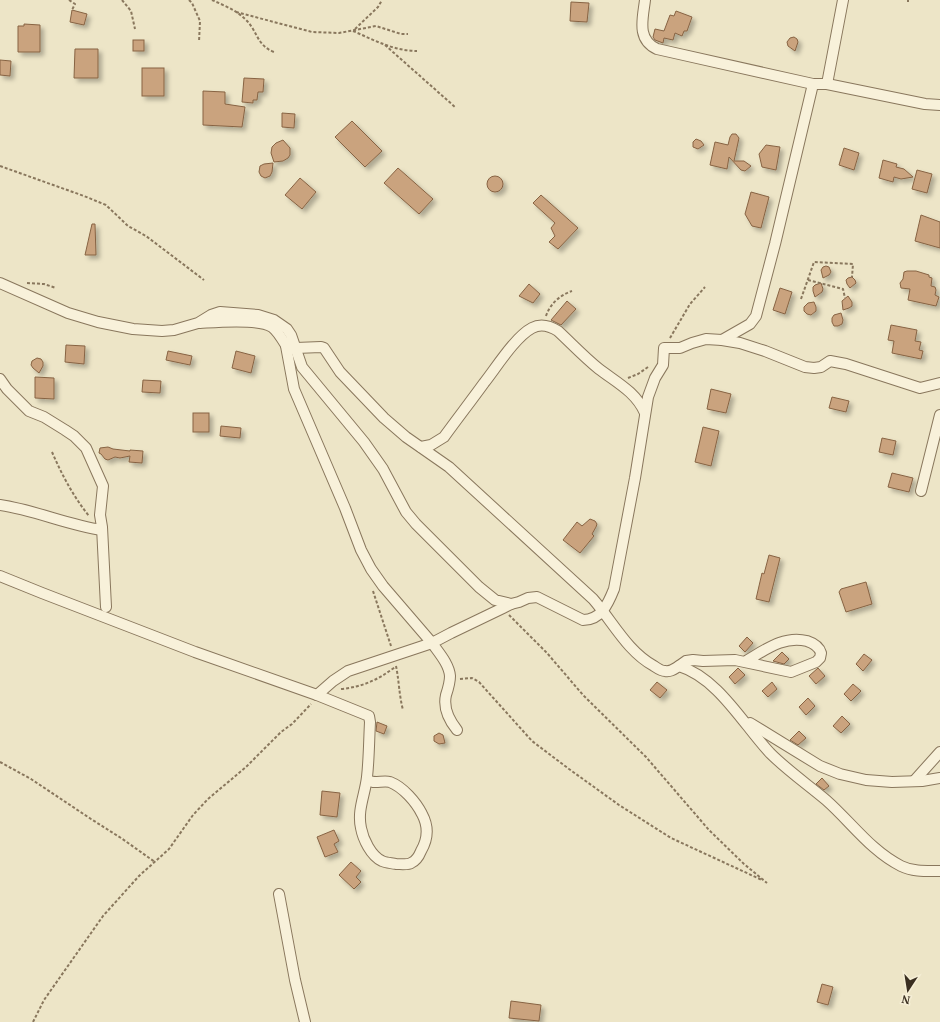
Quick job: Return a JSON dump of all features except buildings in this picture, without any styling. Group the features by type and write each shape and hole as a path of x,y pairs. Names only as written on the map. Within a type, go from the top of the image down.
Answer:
{"street":[{"path":"645,0 642,28 644,38 651,46 667,52 813,84 827,84 925,104 940,105"},
{"path":"827,84 843,0"},
{"path":"722,340 750,324 756,316 775,244 813,84"},
{"path":"4,285 68,313 115,326 162,331 174,330 198,323 234,321 260,323 272,327 302,367 364,442 383,469 406,512 416,524 479,587 495,600 507,606"},
{"path":"198,323 210,315 220,312 258,315 274,320 291,335 302,367"},
{"path":"421,447 431,445 444,437 503,357 525,332 533,327 544,325 550,326 558,331 599,369 636,398 641,404 645,413"},
{"path":"593,619 607,605 614,589 622,554 648,397 655,378 663,366 664,348 680,348 706,339 722,340 740,343 765,351 804,367 821,367 830,361 846,364 920,388 940,383"},
{"path":"286,346 294,389 345,508 361,550 371,569 383,586 432,643 448,668 450,676 445,709 457,730"},
{"path":"296,348 324,348 340,372 366,400 406,437 457,474 594,599 621,636"},
{"path":"0,379 4,386 29,411 44,417 66,430 86,448 103,486 100,515 106,607"},
{"path":"940,415 921,491 938,453 940,431"},
{"path":"0,505 29,510 90,529 102,530"},
{"path":"0,576 195,652 320,693 369,716 367,779 361,800 359,816 361,829 364,839 380,860 399,864 410,864 423,847 428,833 422,814 409,796 390,782 375,782 367,779"},
{"path":"320,693 333,680 348,672 397,662 507,606 528,598 537,597 584,620 593,619 603,621 621,636 644,660 663,671 670,671 686,662 693,660 735,660 746,661 790,672 816,662 820,658 821,653 812,643 792,639 779,643 746,661"},
{"path":"679,666 689,669 702,676 743,718 771,753 826,800 885,857 903,867 923,872 940,871"},
{"path":"743,718 820,766 840,774 866,780 914,782 940,778"},
{"path":"914,782 940,752"},
{"path":"279,894 295,980 305,1022"}],"path":[{"path":"70,0 75,4 72,10"},
{"path":"122,0 131,11 135,28"},
{"path":"189,0 200,21 199,42"},
{"path":"212,0 236,12 312,32 339,33 376,26 401,34 408,34"},
{"path":"353,30 378,7 382,0"},
{"path":"236,12 250,24 259,42 266,49 274,52"},
{"path":"353,30 385,45 398,49 417,51"},
{"path":"385,45 455,107"},
{"path":"0,166 106,205 128,226 146,236 204,280"},
{"path":"801,299 814,262 853,264 852,277"},
{"path":"808,280 843,290 845,298"},
{"path":"4,285 32,282 56,288"},
{"path":"664,348 690,304 705,287"},
{"path":"544,325 547,313 553,303 566,293 572,291"},
{"path":"614,380 628,378 638,374 654,364"},
{"path":"52,452 71,492 89,517"},
{"path":"373,590 397,662 400,698 404,710"},
{"path":"449,687 459,679 469,678 476,680 487,689 532,741 619,805 671,838 767,883 744,864 709,830 649,761 583,694 507,606"},
{"path":"33,1022 44,1000 103,916 139,876 169,849 193,815 208,799 246,766 281,732 292,724 320,693 360,686 381,678 397,662"},
{"path":"0,762 42,786 156,862"}]}
